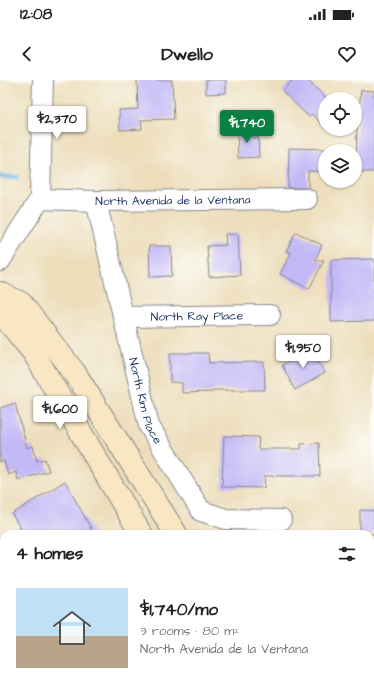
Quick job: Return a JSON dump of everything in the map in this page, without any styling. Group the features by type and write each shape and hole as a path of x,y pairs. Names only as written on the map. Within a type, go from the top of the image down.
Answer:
{"main road":[{"path":"0,293 21,302 75,373 173,530"},
{"path":"0,312 33,352 139,530"}],"street":[{"path":"0,261 5,251 40,199 42,80"},
{"name":"North Avenida de la Ventana","path":"40,199 96,201 307,199"},
{"name":"North Kim Place","path":"96,201 149,426 201,511 226,519 281,520"},
{"name":"North Ray Place","path":"124,318 270,315"}],"building":[{"path":"137,80 172,80 174,119 141,120 142,129 120,130 119,110 138,109"},
{"path":"206,80 226,80 226,93 206,94"},
{"path":"293,80 307,80 320,92 318,92 318,120 312,114 309,117 282,91"},
{"path":"361,90 374,91 374,172 362,172 362,144 357,144 357,136 362,136 362,92"},
{"path":"252,123 252,138 258,137 259,157 238,158 237,130 246,129"},
{"path":"289,148 318,149 318,172 308,171 308,188 288,188"},
{"path":"296,232 322,245 315,260 324,260 309,289 280,274 291,253 286,251"},
{"path":"225,234 238,234 240,275 209,277 207,246 226,245"},
{"path":"149,246 171,246 172,276 150,277"},
{"path":"374,259 374,321 331,322 331,260"},
{"path":"311,349 325,373 295,390 282,365"},
{"path":"170,353 208,353 209,363 264,362 265,390 213,390 213,392 182,393 182,383 170,382"},
{"path":"15,403 27,448 33,446 37,461 45,459 49,471 18,480 16,472 8,475 4,461 0,462 0,408"},
{"path":"224,436 259,437 258,449 301,449 301,444 319,443 320,476 265,476 264,488 222,487"},
{"path":"65,481 92,530 22,530 12,514"},
{"path":"360,510 374,511 374,530 360,530"}],"waterway":[{"path":"0,177 17,177"}]}
